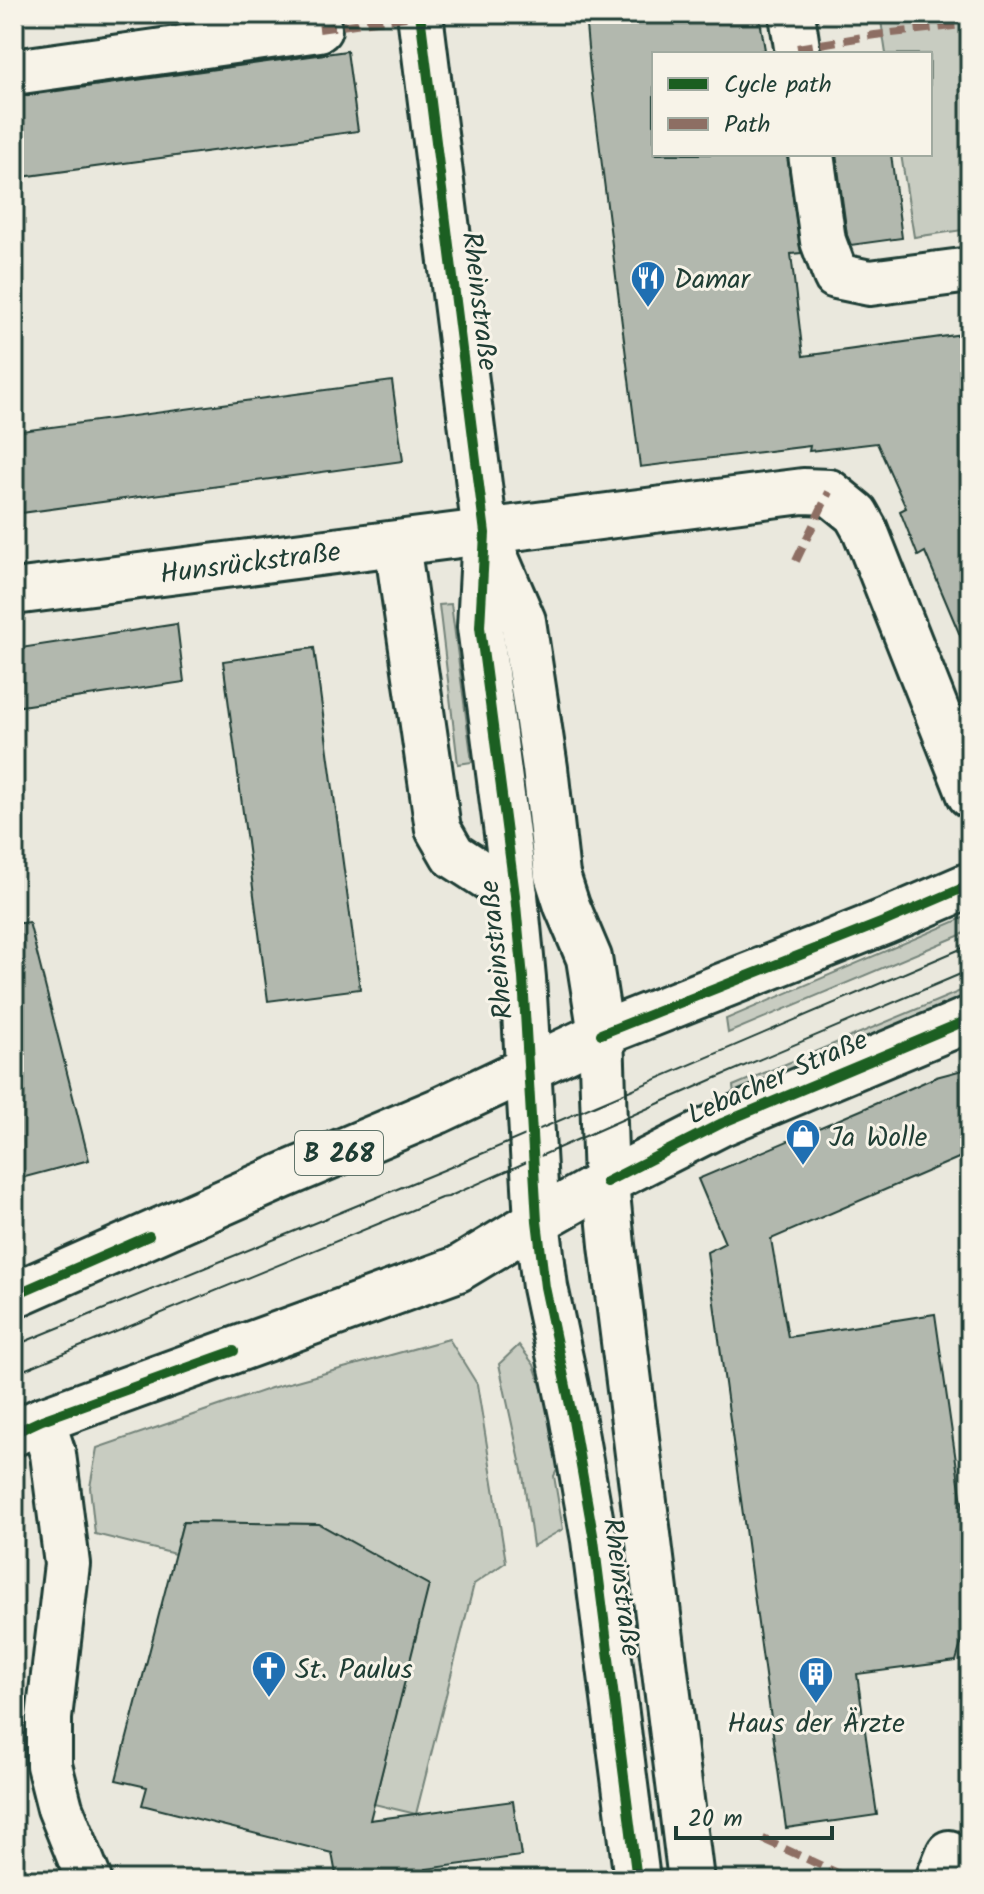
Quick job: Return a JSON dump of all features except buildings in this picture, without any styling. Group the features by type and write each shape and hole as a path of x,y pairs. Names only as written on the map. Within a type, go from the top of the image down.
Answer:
{"street":[{"name":"Rheinstraße","path":"420,14 485,533 480,627 526,1005 537,1221 545,1287 594,1540 637,1880"},
{"path":"792,14 798,52"},
{"path":"14,72 319,29"},
{"path":"811,156 823,241 836,276 870,283 970,270"},
{"path":"485,533 803,491 829,492 856,514 865,530 970,795"},
{"name":"Rheinstraße","path":"485,533 523,621 557,875 589,958 601,1034 606,1182 612,1245 691,1880"},
{"name":"Hunsrückstraße","path":"14,592 485,533"},
{"path":"397,544 438,829 453,855 515,895"},
{"name":"B 268","path":"14,1295 438,1111 601,1034 970,885"},
{"name":"Lebacher Straße","path":"28,1426 458,1269 606,1182 722,1123 970,1019"},
{"path":"28,1426 53,1454 67,1564 49,1718 49,1765 60,1808 89,1880"}],"shaded area":[{"path":"880,14 970,14 970,229 914,237 901,156 932,156 932,52 886,52"},
{"path":"451,604 472,762 458,764 439,605"},
{"path":"970,915 970,931 728,1033 726,1019"},
{"path":"970,987 970,1002 735,1101 733,1086"},
{"path":"449,1339 477,1384 506,1562 474,1584 416,1814 374,1804 428,1585 319,1524 183,1522 175,1554 95,1534 90,1487 97,1448 271,1388"},
{"path":"519,1345 534,1365 552,1418 561,1462 554,1476 563,1529 533,1546 523,1475 499,1364"},
{"path":"14,1482 23,1492 24,1516 14,1551"}],"tram line":[{"path":"14,1346 446,1169 970,945"},
{"path":"14,1374 448,1197 970,970"}],"marked path":[{"path":"319,29 420,15"},
{"path":"797,48 970,24"},
{"path":"796,561 829,492"},
{"path":"763,1839 853,1880"}],"cycle path":[{"path":"420,14 485,533 480,627 523,978 537,1221 545,1287 594,1540 637,1880"},
{"path":"601,1034 970,885"},
{"path":"606,1182 722,1123 970,1019"},
{"path":"14,1295 149,1236"},
{"path":"14,1433 42,1420 234,1351"}],"place":[{"name":"Damar","path":"648,309"},
{"name":"Ja Wolle","path":"803,1167"},
{"name":"St. Paulus","path":"269,1699"},
{"name":"Haus der Ärzte","path":"816,1705"}]}
